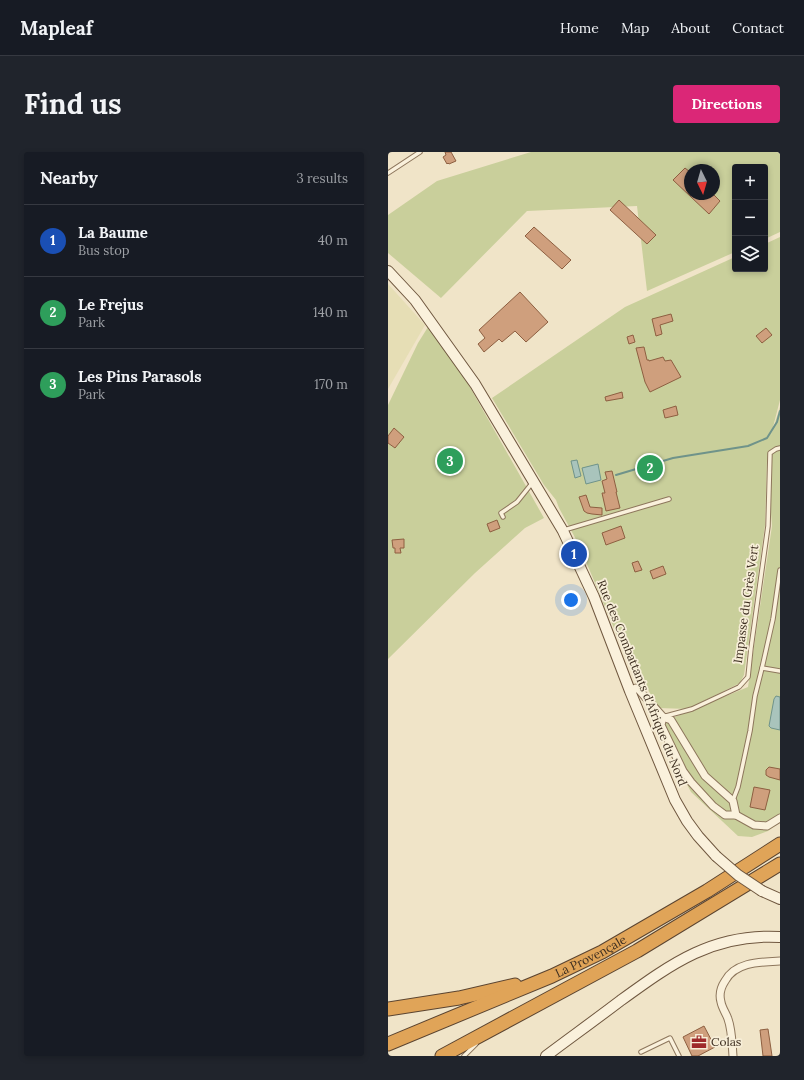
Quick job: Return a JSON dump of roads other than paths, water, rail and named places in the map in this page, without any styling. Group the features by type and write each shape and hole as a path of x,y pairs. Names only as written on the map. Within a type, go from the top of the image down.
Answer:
{"highway":[{"name":"La Provençale","path":"388,1044 552,976 602,952 707,891 780,844"},
{"name":"La Provençale","path":"442,1056 637,952 780,864"},
{"path":"388,1009 459,998 552,976"}],"main road":[{"name":"Rue des Combattants d'Afrique du Nord","path":"388,271 415,300 475,384 563,531 594,597 630,691 675,800 687,821 716,856 738,875 762,891 780,900"},
{"path":"546,1056 668,967 690,955 707,947 732,940 780,936"}],"street":[{"path":"630,691 636,688 639,690 662,717 671,720 705,776 733,801 736,816"},
{"path":"662,717 661,725 683,771 713,806 725,815 736,816 754,825 767,826 780,818"},
{"path":"733,1056 729,1021 720,1002 721,990 726,978 734,970 745,965 768,961 780,961"}],"lane":[{"path":"388,173 420,152"},
{"name":"Impasse du Grès Vert","path":"662,717 692,709 739,687 748,677 768,526 770,453 780,448"},
{"path":"503,517 501,513 517,502 534,481"},
{"path":"563,531 669,499"},
{"path":"733,801 738,787 750,731 755,696 773,619 780,570"},
{"path":"762,668 780,671"},
{"path":"464,1056 485,1033"},
{"path":"641,1052 670,1038 679,1056"}],"water":[{"path":"577,460 581,476 575,478 571,461"},
{"path":"598,464 601,480 586,484 582,468"},
{"path":"776,696 780,697 780,730 769,726 774,699"}],"waterway":[{"path":"616,475 673,458 748,446 767,438 777,422 780,411"}],"place":[{"name":"Les Pins Parasols","path":"450,461"},
{"name":"Le Frejus","path":"650,468"},
{"name":"La Baume","path":"574,554"},
{"name":"Colas","path":"699,1042"}]}
